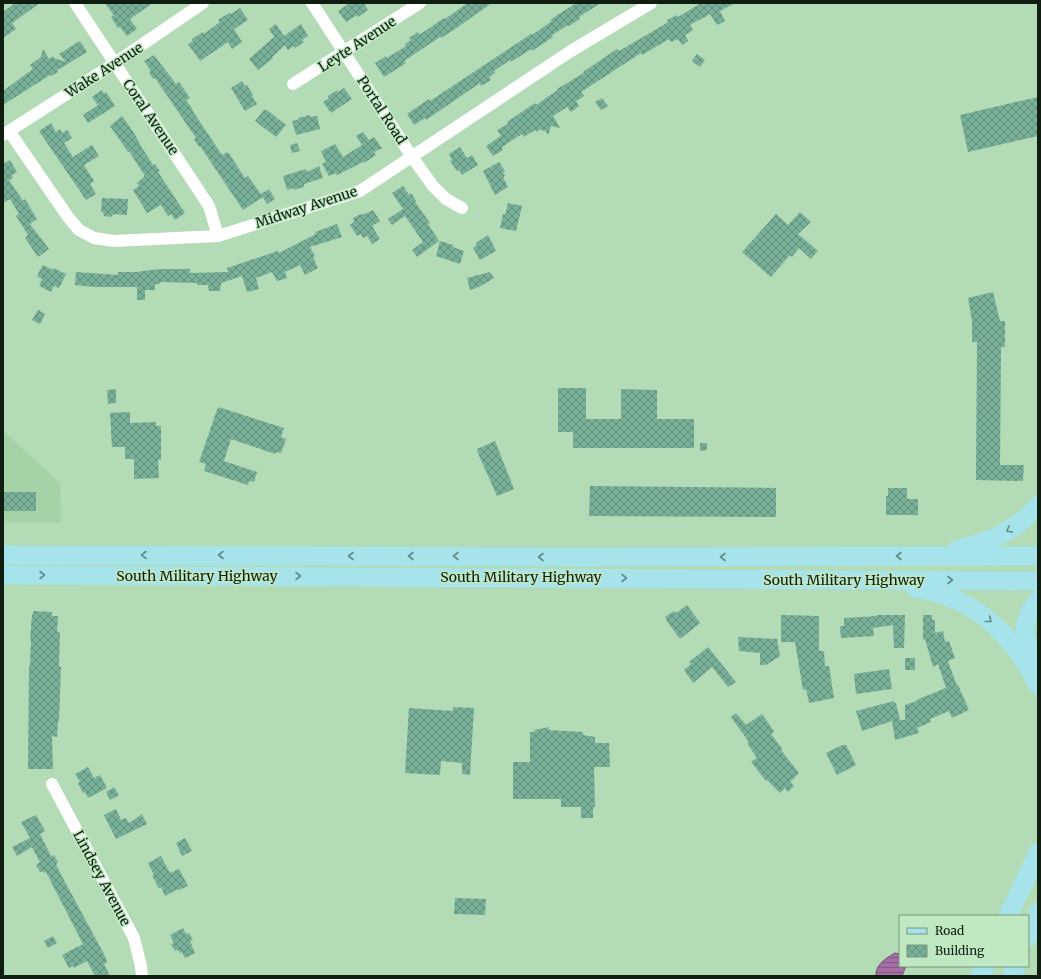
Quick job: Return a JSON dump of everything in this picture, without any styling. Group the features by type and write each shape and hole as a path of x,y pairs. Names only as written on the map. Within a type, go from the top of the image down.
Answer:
{"main road":[{"path":"938,556 994,538 1012,529 1028,516 1038,505"},
{"name":"South Military Highway","path":"3,555 617,557 1038,556"},
{"name":"South Military Highway","path":"3,575 1038,581"},
{"path":"846,580 930,591 956,600 980,612 995,625 1020,656 1038,685"},
{"path":"1038,600 1026,619 1024,631 1026,642 1038,662"},
{"path":"1009,914 1038,853"},
{"path":"1009,914 1035,884 1038,877"},
{"path":"1029,934 1038,912"},
{"path":"980,976 984,967"}],"street":[{"name":"Coral Avenue","path":"76,3 209,206 218,236"},
{"name":"Wake Avenue","path":"6,133 115,63 203,3"},
{"name":"Portal Road","path":"312,3 412,157 433,186 446,199 462,208"},
{"name":"Leyte Avenue","path":"293,84 420,3"},
{"name":"Midway Avenue","path":"6,133 68,217 80,230 94,238 114,241 218,236 360,191 571,51 651,3"},
{"name":"Lindsey Avenue","path":"52,784 134,938 142,976"}],"shaded area":[{"path":"3,431 60,483 61,523 3,523"},
{"path":"895,953 899,954 899,967 906,967 902,976 876,976 877,968"}],"building":[{"path":"15,3 40,3 12,23 16,29 3,38 3,12"},
{"path":"105,3 153,3 130,19 137,29 127,36 120,27 118,28 111,17 114,16"},
{"path":"350,3 364,3 368,10 358,17 357,15 346,22 338,11"},
{"path":"468,3 492,3 455,29 404,61 406,63 384,77 375,63 386,56 387,58 406,46 405,44 411,40 409,38 418,32 419,35"},
{"path":"576,3 601,3 579,17 580,19 552,35 553,37 532,51 531,49 511,62 510,60 494,71 495,73 489,77 491,80 481,86 480,83 426,120 425,118 414,125 407,114 429,99 430,101 531,34 532,35 552,21 550,20"},
{"path":"701,3 735,3 720,11 725,21 717,25 710,14 690,25 693,30 685,35 688,41 682,45 678,39 671,42 669,39 642,55 641,53 581,92 584,96 576,101 579,106 571,112 567,107 553,116 560,128 551,126 548,135 545,130 543,131 540,129 537,132 535,130 524,137 522,134 502,147 503,150 493,156 486,146 501,136 497,130 508,124 507,122 535,103 536,105 558,90 557,89 584,73 583,72 617,49 619,51 662,26 668,22 667,20 677,15 678,17"},
{"path":"240,8 248,20 234,29 242,42 232,49 228,42 200,61 188,44 193,41 192,39 203,32 204,34 220,22 218,20"},
{"path":"276,24 284,36 301,24 308,36 302,40 304,42 295,48 294,46 288,50 285,45 272,57 273,58 258,70 249,59 274,37 269,29"},
{"path":"80,41 87,52 57,70 58,72 51,76 50,75 3,105 3,91 33,69 30,65 41,57 43,49 49,59 53,56 54,58 66,62 59,54"},
{"path":"697,54 705,60 700,67 692,61"},
{"path":"154,55 176,84 179,82 190,98 186,100 222,155 228,152 245,178 248,176 263,197 243,210 200,146 199,147 194,139 196,138 155,78 153,79 149,72 151,71 144,61"},
{"path":"242,81 245,86 247,85 257,104 245,111 231,88"},
{"path":"344,88 352,99 331,113 323,102 329,98 328,96 337,90 338,92"},
{"path":"102,90 104,94 106,92 115,106 88,123 83,115 98,105 92,97"},
{"path":"1038,97 1038,136 968,152 960,115"},
{"path":"602,98 608,106 601,110 595,102"},
{"path":"264,110 267,110 286,125 276,137 255,121"},
{"path":"310,115 310,117 317,116 320,129 296,135 292,121"},
{"path":"122,116 153,165 155,164 160,171 158,172 185,213 175,220 171,214 168,216 161,205 147,213 133,190 139,186 137,183 145,176 129,151 128,152 110,126"},
{"path":"51,123 56,132 60,129 62,133 67,130 72,138 64,143 73,157 92,145 99,156 84,165 94,181 90,184 96,194 86,200 39,131"},
{"path":"363,132 369,140 374,137 382,148 374,152 376,155 364,163 363,162 337,175 336,173 329,176 322,164 326,162 321,151 335,144 343,157 362,145 356,136"},
{"path":"297,143 300,151 292,153 290,145"},
{"path":"460,147 467,158 472,155 478,165 462,175 450,161 452,160 449,154"},
{"path":"10,160 17,172 12,175 13,178 9,180 23,201 25,199 37,219 30,224 49,249 38,257 25,238 28,235 16,216 19,214 10,199 3,203 3,164"},
{"path":"499,162 505,171 503,172 505,176 503,177 508,187 495,195 483,171"},
{"path":"319,166 323,178 304,184 304,187 294,190 294,188 287,190 283,176 306,169 307,172"},
{"path":"403,186 409,195 411,193 416,201 415,202 430,223 428,224 439,241 417,257 412,250 423,242 405,216 392,225 388,219 403,209 392,193"},
{"path":"269,189 275,199 267,204 261,194"},
{"path":"102,198 128,199 127,215 115,214 111,217 104,216 103,212 101,211"},
{"path":"508,203 522,206 516,231 500,228 503,214 505,215"},
{"path":"373,210 380,221 372,226 380,239 372,244 367,236 363,238 361,234 357,236 350,225 354,222 353,218"},
{"path":"800,212 811,222 798,234 818,251 811,259 799,248 792,257 790,255 771,277 742,252 776,214 788,225"},
{"path":"337,224 342,237 310,247 315,256 313,257 318,268 305,275 300,265 285,272 287,278 277,281 272,272 256,278 259,289 247,292 242,276 221,283 220,291 209,291 208,285 197,285 197,283 160,282 160,284 155,284 155,290 145,290 145,300 137,300 137,287 95,287 75,285 76,272 118,275 118,272 136,272 160,269 190,269 190,273 228,272 227,268 278,251 279,253 316,234 315,232"},
{"path":"488,235 496,251 480,260 473,248 477,245 476,243"},
{"path":"440,241 453,245 453,247 464,251 460,264 436,256"},
{"path":"43,265 53,270 54,268 66,274 59,288 54,286 51,292 39,286 42,279 37,276"},
{"path":"490,272 494,278 479,287 470,290 467,278"},
{"path":"993,292 1000,321 1005,321 1005,347 1001,347 1000,465 1024,465 1023,481 976,480 977,342 972,342 972,321 968,298"},
{"path":"38,310 45,314 40,324 32,320"},
{"path":"558,388 586,388 586,419 621,419 621,389 657,390 657,419 694,419 694,448 573,448 573,432 558,432"},
{"path":"116,389 116,403 108,404 107,390"},
{"path":"218,407 284,428 281,437 286,439 281,453 276,452 275,454 231,439 224,461 257,472 254,482 249,481 248,485 204,471 206,464 199,462"},
{"path":"130,412 130,423 156,422 156,426 161,426 161,460 158,460 159,478 134,479 134,459 125,459 125,447 112,447 110,413"},
{"path":"495,441 514,489 497,496 477,451 477,449"},
{"path":"700,443 707,443 707,450 700,451"},
{"path":"590,486 776,488 776,517 589,516"},
{"path":"888,488 907,488 907,499 918,499 918,515 886,515 886,496 888,496"},
{"path":"3,492 36,492 36,511 3,511"},
{"path":"687,605 700,623 680,639 665,617 674,611 676,613"},
{"path":"33,611 52,612 52,616 58,616 57,632 60,632 59,667 61,667 57,737 52,736 53,769 28,769 29,666"},
{"path":"781,615 819,616 819,651 824,651 825,666 829,666 834,698 809,703 806,689 803,690 795,642 781,642"},
{"path":"877,615 905,615 904,648 894,648 893,625 873,628 874,636 841,638 840,626 844,626 844,618"},
{"path":"923,615 932,615 932,620 935,620 935,633 943,631 945,642 949,641 955,658 948,661 957,686 958,685 969,710 952,718 949,711 930,719 931,722 917,728 919,733 895,740 892,721 862,731 856,711 894,701 894,703 896,703 900,720 905,720 905,705 946,688 938,664 933,667 925,639 923,640"},
{"path":"738,637 777,639 780,656 766,665 760,665 760,653 739,651"},
{"path":"708,647 736,682 728,687 712,667 693,683 684,670 691,664 689,662"},
{"path":"905,658 915,658 915,670 905,670"},
{"path":"889,669 892,689 856,694 854,674"},
{"path":"453,707 474,708 470,775 462,774 462,763 441,761 440,775 405,773 409,708 453,711"},
{"path":"736,713 746,725 762,714 774,731 771,734 782,749 781,750 799,773 790,782 794,786 788,792 785,788 780,793 767,780 766,781 751,762 757,758 747,743 749,742 731,717"},
{"path":"549,727 549,730 583,732 583,735 595,737 595,743 609,743 610,767 594,767 595,807 593,807 593,818 581,818 581,807 561,807 561,799 513,799 513,762 530,762 530,732 535,732 534,730"},
{"path":"842,745 846,745 856,765 837,775 826,753"},
{"path":"88,767 94,778 100,775 107,788 88,798 85,792 83,793 78,783 80,782 75,774"},
{"path":"114,787 119,795 110,800 106,792"},
{"path":"116,809 121,820 126,818 129,823 142,814 147,824 116,839 104,815"},
{"path":"36,815 45,831 40,834 51,856 54,855 58,862 56,864 58,869 105,956 107,962 104,964 110,976 95,976 87,961 74,968 73,966 69,968 62,955 83,944 46,872 40,872 36,865 40,862 32,847 17,856 12,847 30,838 21,822"},
{"path":"185,838 192,851 182,856 176,843"},
{"path":"161,856 170,873 179,869 188,886 179,890 178,889 165,896 161,887 159,888 152,876 154,875 148,863"},
{"path":"455,898 486,899 485,915 454,914"},
{"path":"183,928 186,934 189,933 193,940 190,941 195,953 185,958 182,952 180,953 178,950 175,951 171,944 174,943 170,935"},
{"path":"53,936 57,943 48,948 44,941"}]}
